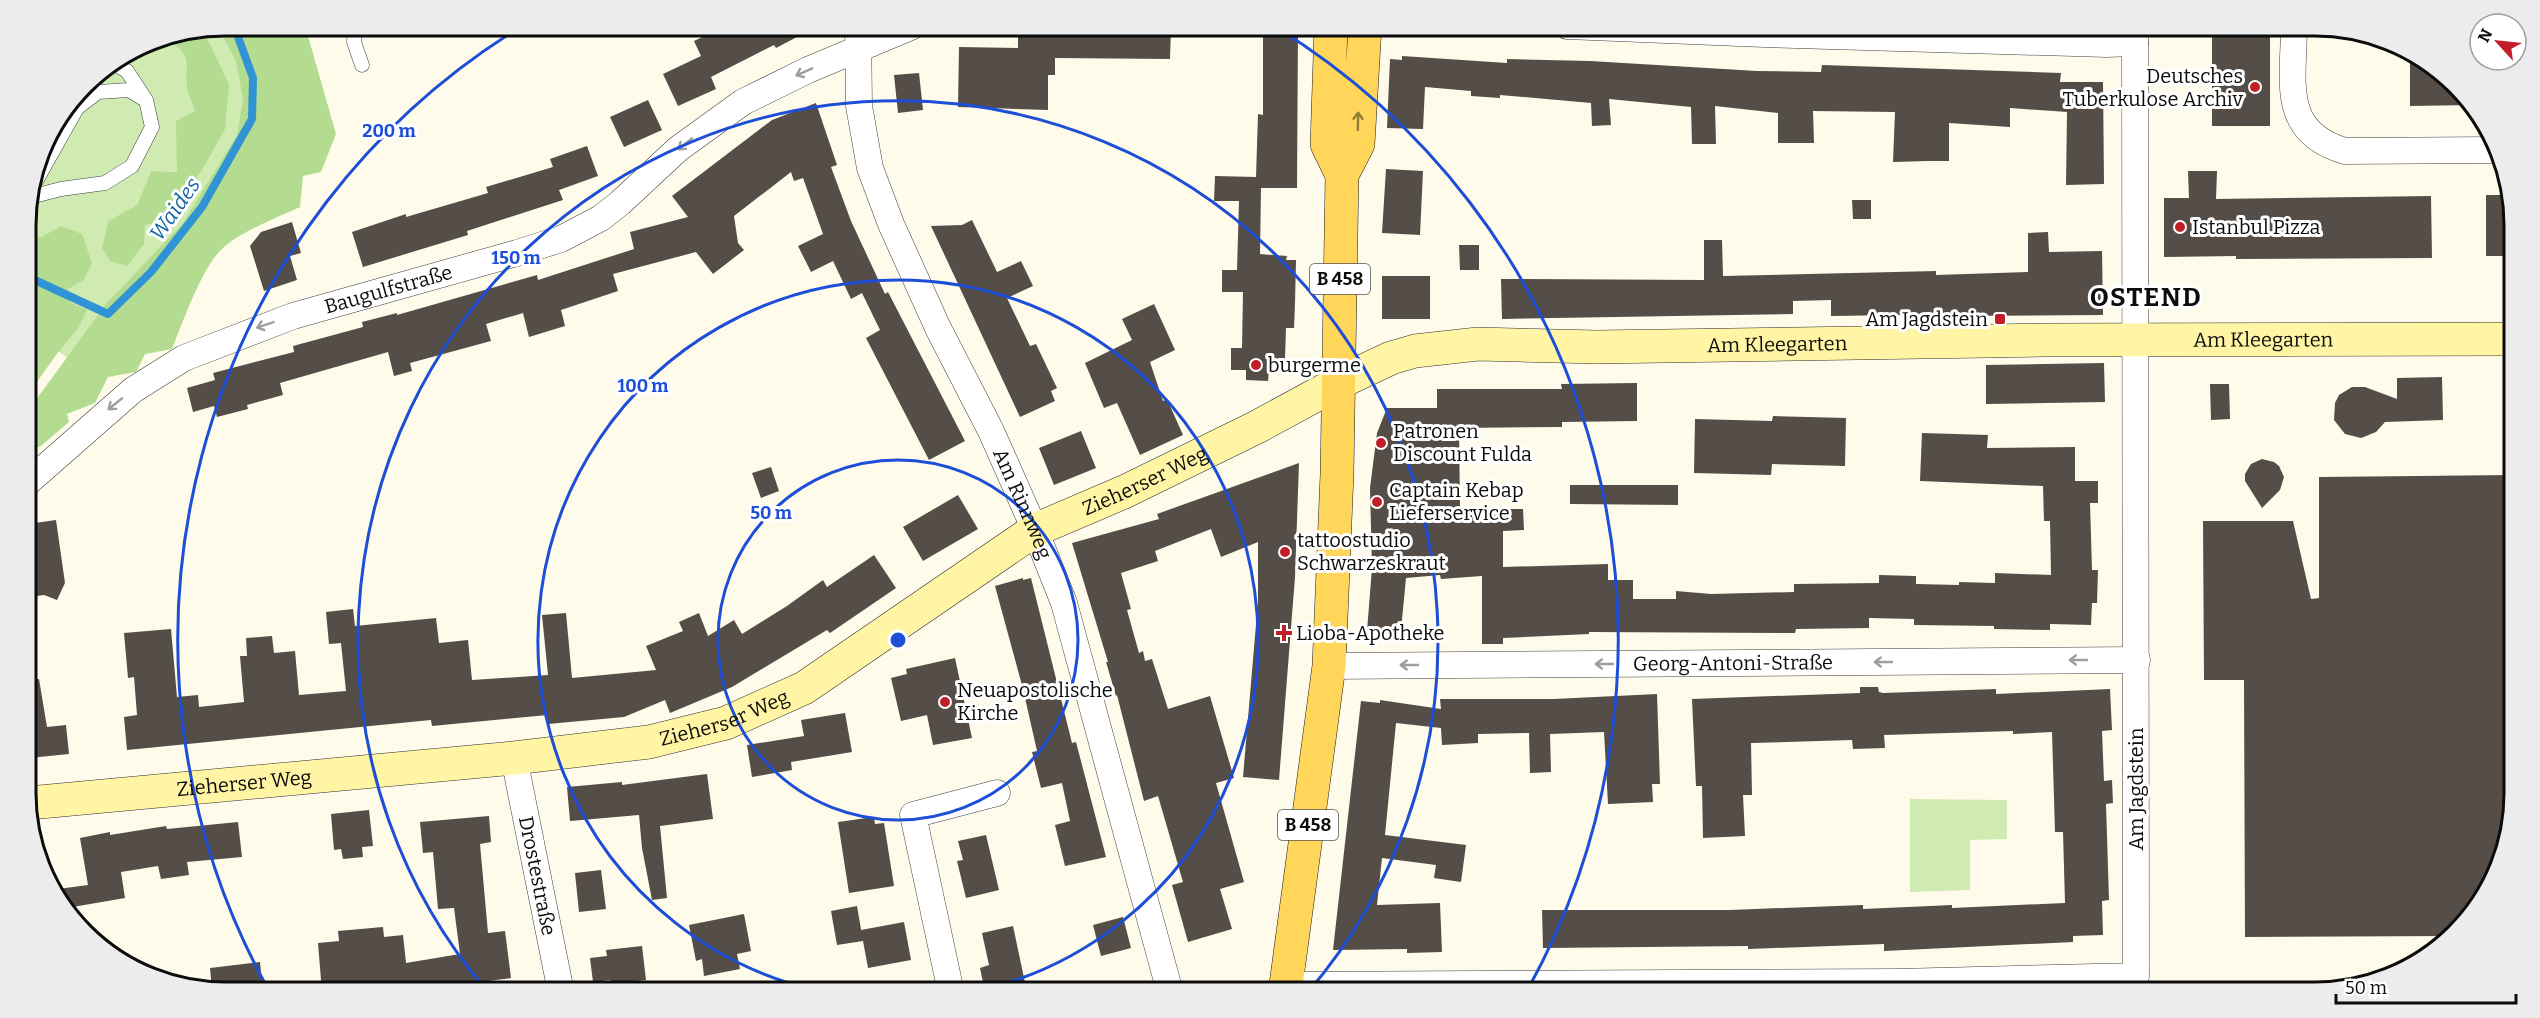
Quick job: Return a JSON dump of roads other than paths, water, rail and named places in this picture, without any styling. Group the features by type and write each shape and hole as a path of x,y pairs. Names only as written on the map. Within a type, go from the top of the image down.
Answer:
{"main road":[{"name":"B 458","path":"1331,36 1327,144 1342,175"},
{"name":"B 458","path":"1287,982 1329,666 1337,474 1342,175 1358,144 1364,36"}],"street":[{"path":"1813,36 2106,44 2129,36"},
{"name":"Am Jagdstein","path":"2007,982 2136,976 2135,36"},
{"path":"2294,36 2296,109 2304,127 2323,143 2345,151 2488,150"},
{"name":"Baugulfstraße","path":"36,475 132,390 183,358 292,316 561,239 601,218 678,149 718,118 858,37"},
{"name":"Am Rinnweg","path":"858,37 859,106 874,179 891,224 938,327 991,430 1064,603 1167,982"},
{"name":"Am Kleegarten","path":"1338,383 1404,354 1478,344 1597,347 2044,340 2504,339"},
{"name":"Zieherser Weg","path":"37,802 514,758 650,742 736,718 804,688 1035,530 1124,492 1257,427 1338,383"},
{"name":"Georg-Antoni-Straße","path":"1329,666 2137,660"},
{"name":"Drostestraße","path":"514,758 559,982"},
{"path":"949,982 913,815 998,793"}],"lane":[{"path":"354,36 354,42 362,65"},
{"path":"39,195 105,183 132,166 152,127 146,100 127,71 121,68"},
{"path":"46,164 77,108 98,92 129,90 146,100"}],"waterway":[{"name":"Waides","path":"36,281 108,314 151,272 202,207 252,119 253,78 238,36"}],"place":[{"name":"Deutsches Tuberkulose Archiv","path":"2255,87"},
{"name":"Istanbul Pizza","path":"2180,227"},
{"name":"Am Jagdstein","path":"2000,319"},
{"name":"burgerme","path":"1256,365"},
{"name":"Patronen Discount Fulda","path":"1381,443"},
{"name":"Captain Kebap Lieferservice","path":"1377,502"},
{"name":"tattoostudio Schwarzeskraut","path":"1285,552"},
{"name":"Lioba-Apotheke","path":"1284,633"},
{"name":"Neuapostolische Kirche","path":"945,702"}],"district":[{"name":"OSTEND","path":"2146,297"}]}
